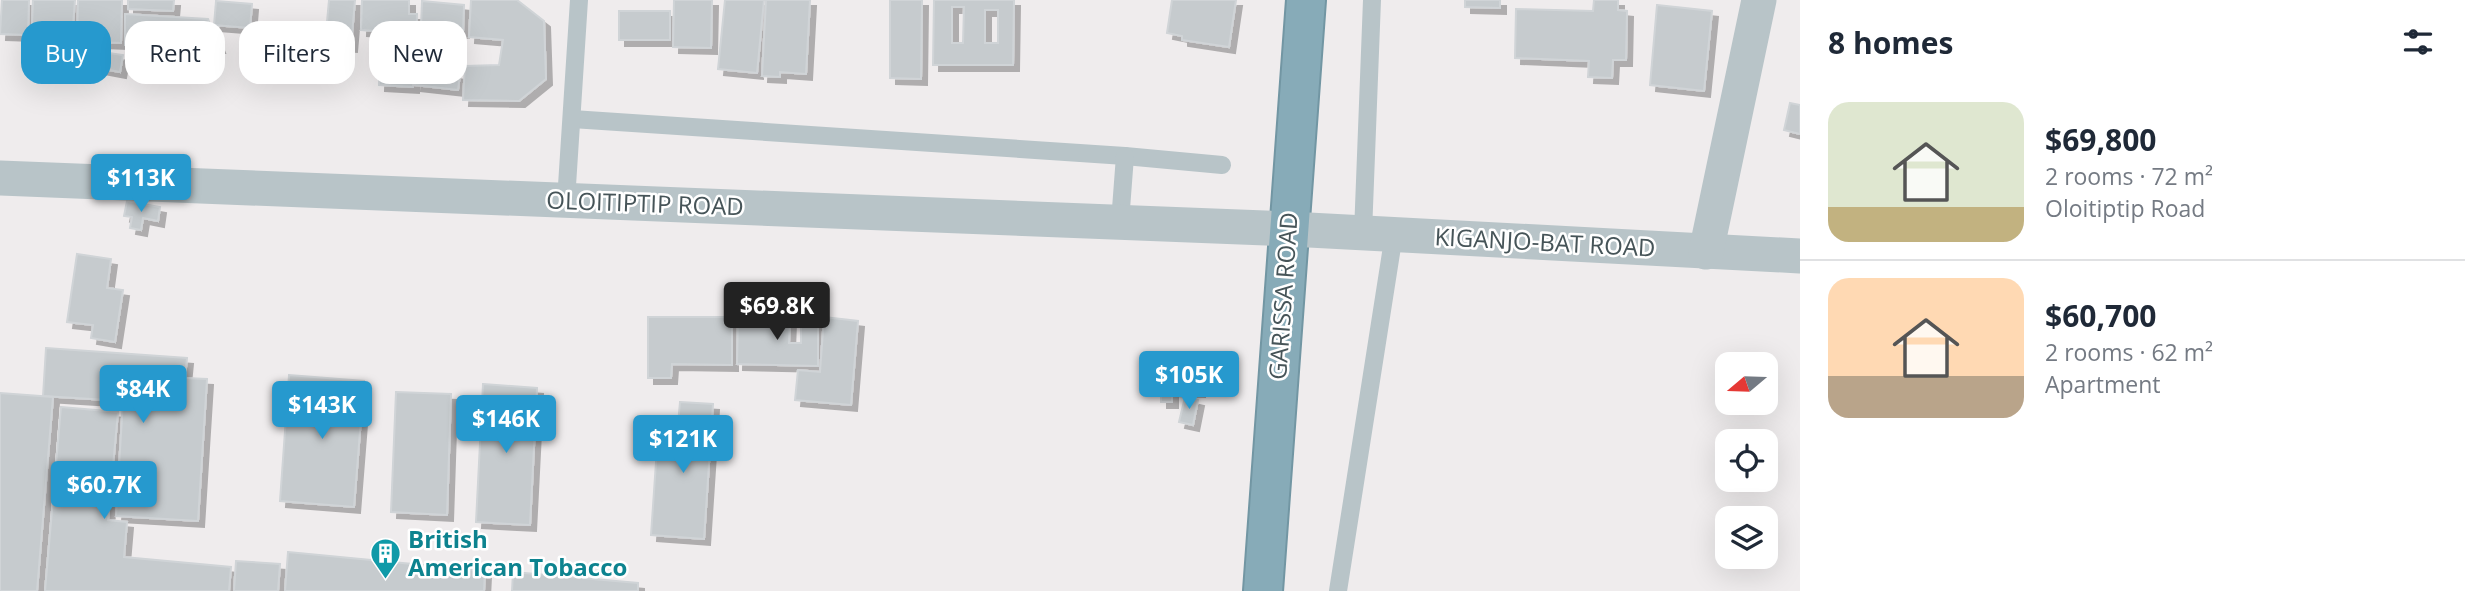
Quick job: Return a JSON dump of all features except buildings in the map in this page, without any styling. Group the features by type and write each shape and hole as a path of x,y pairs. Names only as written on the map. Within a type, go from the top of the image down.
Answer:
{"highway":[{"name":"GARISSA ROAD","path":"1263,591 1306,0"}],"street":[{"path":"1706,251 1759,0"},
{"name":"OLOITIPTIP ROAD","path":"0,178 1290,229"},
{"name":"KIGANJO-BAT ROAD","path":"1290,229 1800,256"}],"lane":[{"path":"566,201 579,0"},
{"path":"1338,591 1378,233 1372,0"},
{"path":"572,119 1125,156 1222,165"},
{"path":"1120,222 1125,156"}],"place":[{"name":"British American Tobacco","path":"385,581"}]}
